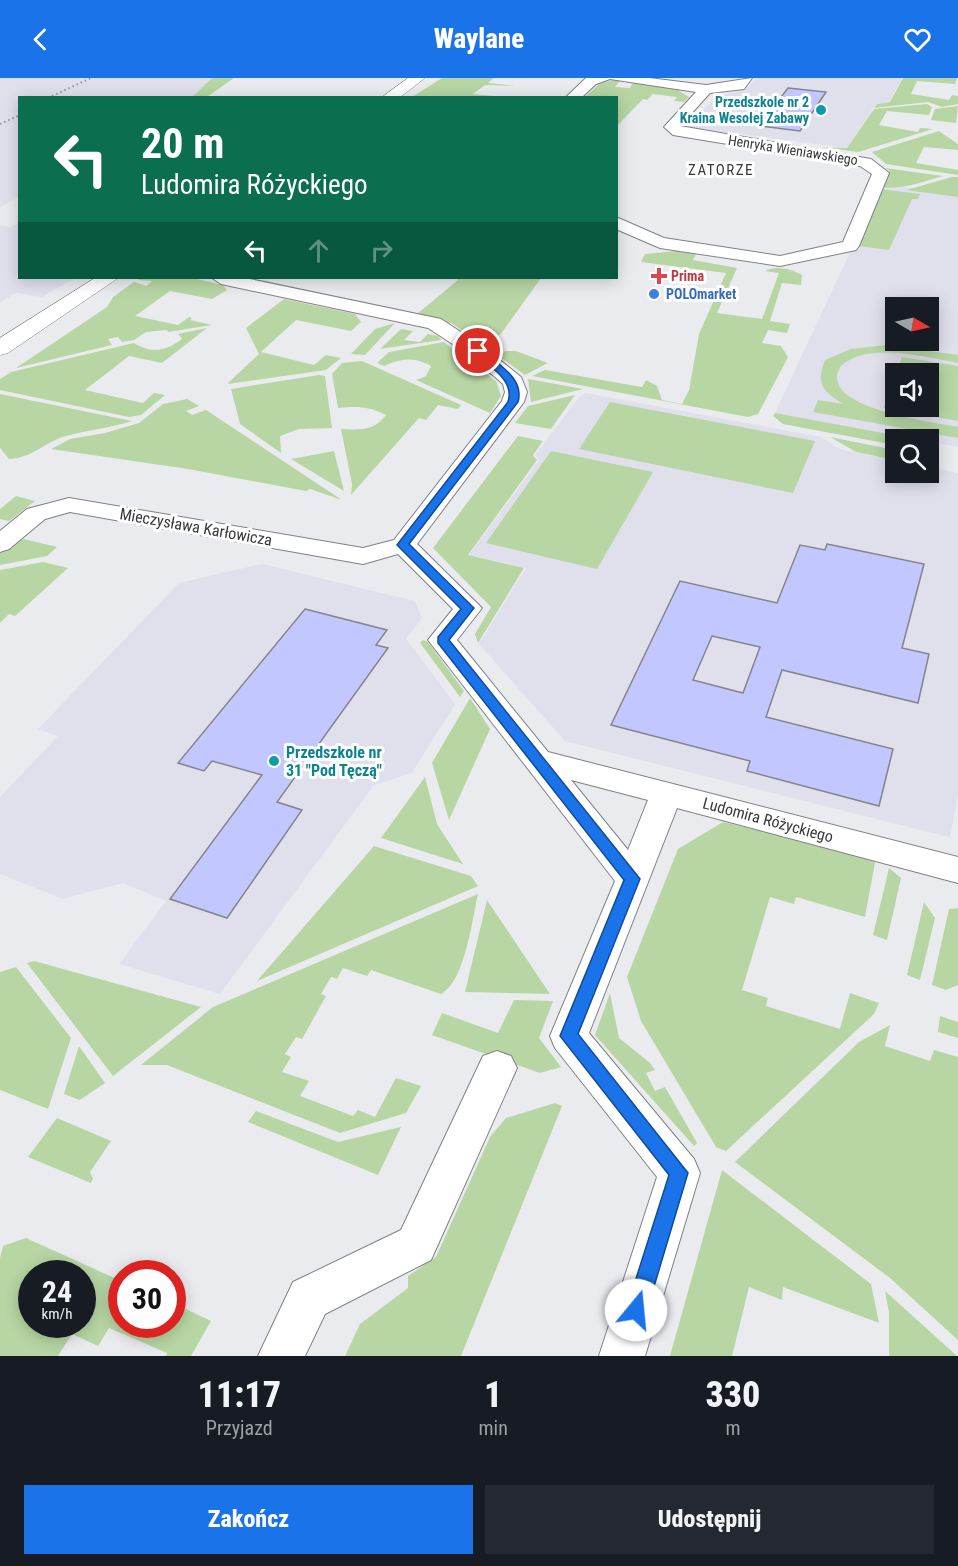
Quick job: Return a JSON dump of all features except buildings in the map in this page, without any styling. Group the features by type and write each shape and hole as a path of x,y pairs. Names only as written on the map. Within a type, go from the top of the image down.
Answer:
{"street":[{"path":"391,96 418,78"},
{"path":"574,96 591,81 604,78"},
{"path":"616,78 651,80 706,89 739,86 745,78"},
{"name":"Henryka Wieniawskiego","path":"618,223 660,243 780,261 850,246 881,172 865,162 678,132 671,127 706,89"},
{"path":"0,348 106,279"},
{"path":"226,279 434,323 478,351 513,382 516,392 513,402 403,545 468,608 442,640 632,879"},
{"name":"Mieczysława Karłowicza","path":"0,544 36,514 69,506 363,556 403,545"},
{"name":"Ludomira Różyckiego","path":"536,760 958,870"},
{"path":"622,1356 679,1173 568,1036 667,794"},
{"path":"281,1356 309,1298 416,1245 496,1068"}],"shaded area":[{"path":"0,78 212,78 193,96 18,96 18,198 0,207"},
{"path":"756,78 902,78 889,102 876,104 847,148 688,127 715,97 746,89"},
{"path":"882,184 958,194 958,447 939,444 939,429 885,429 885,433 775,413"},
{"path":"18,224 18,279 73,279 42,297 16,293 0,302 0,225 11,227"},
{"path":"586,393 821,437 842,450 885,458 885,483 939,483 939,469 958,473 958,795 950,837 565,741 479,644 526,568 469,555 539,460 535,455 580,396"},
{"path":"262,564 415,601 422,618 406,639 455,704 412,773 374,785 220,994 119,964 166,901 123,883 63,899 0,874 0,797 58,736 38,729 179,583"}],"green space":[{"path":"212,78 234,78 208,96 193,96"},
{"path":"442,78 494,78 488,83 516,86 485,85 473,94 493,96 414,96"},
{"path":"903,78 957,78 955,84 917,81 911,94 949,100 952,95 958,96 958,104 942,107 928,102 874,108 877,104 890,102"},
{"path":"614,80 620,81 615,87 630,88 633,83 676,89 689,97 684,102 674,101 677,97 653,94 647,100 643,99 618,125 618,96 586,96 600,83"},
{"path":"927,104 932,107 929,115 887,111 879,125 918,132 920,128 933,129 858,152 821,147 847,148 874,109"},
{"path":"958,106 956,123 931,120 935,109"},
{"path":"939,131 958,144 958,150 924,147 916,163 958,170 958,175 886,164 872,152"},
{"path":"885,168 943,176 904,186 881,187 890,171"},
{"path":"958,177 958,197 906,190"},
{"path":"880,189 920,194 918,199 912,199 889,250 859,246"},
{"path":"676,251 696,254 693,260 737,268 717,313 762,319 779,273 765,271 784,268 802,275 801,285 782,283 770,321 790,324 787,333 768,330 762,343 781,346 788,357 758,414 748,417 532,376 545,370 642,387 646,380 657,386 662,400 682,404 689,390 699,334 726,273 641,262 645,254"},
{"path":"197,279 223,285 227,290 212,299 170,291 135,316 178,325 189,317 192,318 190,320 212,325 168,332 167,330 146,332 134,340 122,342 118,337 108,339 112,345 16,368 107,307 113,297 134,282 146,286 152,281 138,280"},
{"path":"540,279 500,335 486,339 474,338 451,323 447,324 442,320 417,314 458,280"},
{"path":"284,299 355,314 361,322 351,331 296,320 261,352 314,365 326,355 341,358 326,370 227,384 259,354 246,328"},
{"path":"395,323 365,355 351,354 375,329"},
{"path":"207,328 162,363 129,356 85,390 143,403 154,393 165,395 141,415 129,417 0,390 0,379 11,372 134,343 147,349 159,350 182,339 178,334"},
{"path":"401,329 413,331 404,340 420,342 428,334 438,336 441,340 380,349"},
{"path":"444,342 496,381 501,396 490,413 416,380 426,376 431,366 425,363 408,360 384,366 377,363 389,352"},
{"path":"885,345 885,351 929,351 958,355 958,363 898,353 866,354 852,358 841,366 837,381 845,393 860,403 885,412 885,417 904,417 958,427 958,438 939,435 939,429 908,429 813,412 818,400 843,404 830,395 823,386 822,368 825,360 851,349"},
{"path":"505,351 516,351 548,363 525,375 500,357"},
{"path":"902,357 958,366 958,421 935,417 939,417 939,363 900,363"},
{"path":"362,361 461,405 458,409 438,405 426,420 419,418 351,495 352,484 341,429 371,427 386,415 362,407 338,408 332,374 342,363"},
{"path":"319,375 325,376 332,428 299,429 280,436 281,453 240,424 231,389"},
{"path":"528,379 583,389 531,402"},
{"path":"0,394 132,421 59,438 24,456 9,459 0,448"},
{"path":"575,395 551,429 515,423 528,406"},
{"path":"187,399 199,406 186,411 192,415 206,410 342,500 310,489 306,491 188,469 51,449 70,439 105,433 139,423 163,404"},
{"path":"610,402 815,441 793,493 579,449"},
{"path":"775,413 885,433 885,443 783,424 773,416"},
{"path":"518,436 543,441 533,455 537,460 468,555 524,568 478,643 475,634 491,607 433,548"},
{"path":"830,437 885,448 885,458 856,452"},
{"path":"334,451 344,491 291,459"},
{"path":"551,451 653,472 597,569 486,543"},
{"path":"16,496 35,501 9,521 0,519 0,509"},
{"path":"24,539 57,547 47,556 0,565 0,551 11,542"},
{"path":"43,562 68,568 15,616 9,614 0,623 0,570"},
{"path":"423,640 428,642 464,691 460,697 420,643"},
{"path":"470,698 490,729 449,820 432,763"},
{"path":"425,777 437,824 463,864 381,838"},
{"path":"723,822 876,857 865,917 796,897 794,904 770,897 742,990 768,998 766,1006 840,1029 850,993 879,1003 874,1014 726,1151 716,1147 641,1021 627,977 678,849"},
{"path":"374,846 471,876 478,886 257,981"},
{"path":"889,868 901,878 887,940 873,935"},
{"path":"478,894 462,964 449,987 441,994 371,970 367,976 343,968 337,979 331,977 321,994 326,996 302,1039 296,1037 285,1054 291,1057 282,1072 309,1081 300,1096 353,1116 358,1110 375,1117 396,1078 421,1086 406,1113 340,1133 167,1065 141,1065 213,1007"},
{"path":"487,900 550,994 465,992"},
{"path":"924,902 935,918 920,980 907,975"},
{"path":"958,908 958,985 946,990 932,985 949,909"},
{"path":"34,961 201,1007 113,1076 27,963"},
{"path":"16,967 71,1038 48,1109 0,1090 0,972"},
{"path":"610,993 619,1038 650,1063 655,1070 646,1073 655,1091 665,1087 697,1143 694,1146 595,1035"},
{"path":"514,1000 553,1001 539,1038 561,1067 540,1073 432,1035 442,1013 498,1033"},
{"path":"940,1016 958,1022 958,1038 938,1032"},
{"path":"890,1025 885,1046 930,1061 934,1050 958,1057 958,1340 890,1278 735,1162 859,1042"},
{"path":"79,1046 105,1083 80,1100 64,1094"},
{"path":"555,1103 562,1106 461,1356 345,1356 360,1324 408,1288 408,1276 436,1257 490,1137 506,1118"},
{"path":"256,1111 338,1142 401,1127 378,1175 248,1122"},
{"path":"57,1118 111,1141 90,1172 93,1179 91,1183 28,1157"},
{"path":"722,1170 871,1284 879,1323 783,1287 782,1300 749,1287 732,1356 670,1356"},
{"path":"26,1238 75,1260 18,1260 18,1338 69,1338 58,1356 0,1356 0,1258 3,1246"},
{"path":"96,1270 108,1275 108,1330 98,1346 81,1338 96,1338"},
{"path":"885,1291 957,1356 889,1356 889,1312"},
{"path":"186,1309 211,1321 191,1356 166,1356 167,1353 132,1338 186,1338"}],"railway":[{"path":"52,96 91,78"},
{"path":"0,124 18,116"}],"place":[{"name":"Przedszkole nr 2 Kraina Wesołej Zabawy","path":"821,110"},
{"name":"Prima","path":"659,276"},
{"name":"POLOmarket","path":"654,294"},
{"name":"Przedszkole nr 31 \"Pod Tęczą\"","path":"274,761"}],"district":[{"name":"ZATORZE","path":"721,170"}],"route":[{"path":"478,351 513,382 516,392 513,402 403,545 468,608 442,640 632,879 568,1036 679,1173 636,1310"}]}
